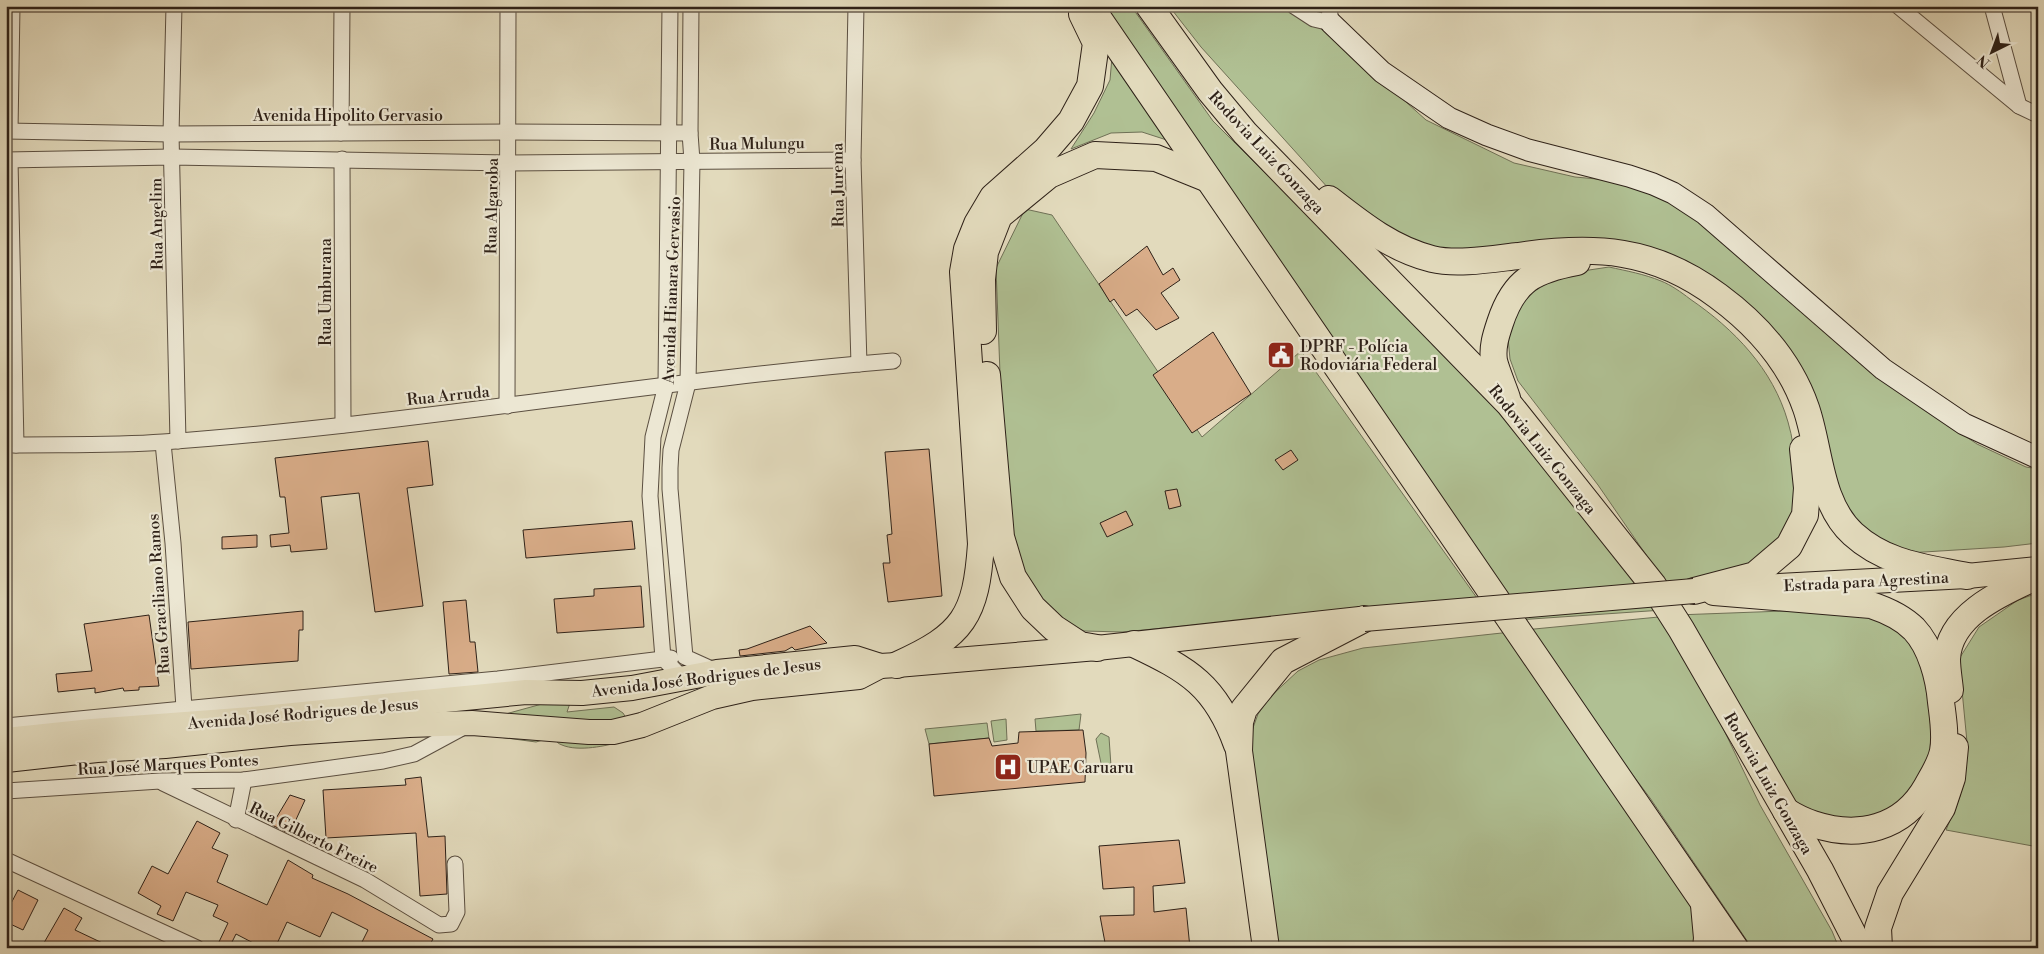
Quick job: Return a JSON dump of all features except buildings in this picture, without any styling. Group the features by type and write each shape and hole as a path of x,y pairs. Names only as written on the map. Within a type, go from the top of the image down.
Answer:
{"highway":[{"path":"889,665 929,651 960,625 970,609 978,580 981,544 963,272 967,249 993,197 1046,150 1071,121 1090,86 1096,43 1078,6"},
{"path":"1090,6 1735,948"},
{"name":"Rodovia Luiz Gonzaga","path":"1149,6 1210,91 1245,133 1509,404 1653,585 1677,622 1820,870 1860,948"},
{"path":"1245,133 1377,235 1398,247 1433,260 1466,261 1555,251 1603,250 1656,261 1689,276 1739,313 1762,335 1791,373 1806,407 1829,496 1845,526 1867,545 1893,560 1967,576"},
{"path":"1097,648 1080,645 1054,628 1033,608 1013,577 1001,536 982,324 982,279 986,252 999,216 1049,175 1095,155 1156,158 1208,179"},
{"path":"1509,404 1494,360 1494,341 1507,303 1519,286 1548,268 1587,260 1618,262 1650,269 1673,279 1695,292 1746,336 1761,352 1777,375 1796,416 1805,460 1807,488 1805,515 1789,546 1755,575 1694,591"},
{"path":"1879,948 1878,928 1890,893 1942,808 1952,778 1956,745 1947,659 1953,638 1959,627 1983,605 1996,596 2038,576"},
{"path":"1694,591 1871,605 1886,610 1901,619 1913,628 1923,640 1939,682 1944,734 1943,752 1936,770 1921,797 1902,816 1885,825 1867,831 1847,832 1820,826 1786,811"},
{"path":"1266,948 1239,751 1240,722 1244,710 1283,661 1364,619"},
{"path":"1134,644 1173,662 1193,676 1209,693 1229,721 1239,751"},
{"path":"1704,904 1706,948"}],"main road":[{"name":"Estrada para Agrestina","path":"889,665 1097,648 1364,619 1694,591 1967,576 2038,569"},
{"name":"Avenida José Rodrigues de Jesus","path":"6,740 252,719 526,692 582,693 632,688 684,668 717,672 855,658 889,665"},
{"name":"Avenida José Rodrigues de Jesus","path":"6,760 290,733 472,722 588,732 612,732 642,725 712,697 752,688 858,677 889,665"},
{"path":"632,688 642,695 647,703 648,713 642,725"},
{"path":"576,730 568,721 566,712 570,703 582,693"}],"street":[{"path":"8,131 12,6"},
{"name":"Rua Angelim","path":"174,6 172,157 178,441"},
{"path":"341,133 342,6"},
{"name":"Rua Algaroba","path":"507,406 508,6"},
{"name":"Avenida Hianara Gervasio","path":"663,658 650,496 653,437 666,384 670,6"},
{"name":"Avenida Hianara Gervasio","path":"684,668 670,475 671,450 688,383 692,161 690,133 691,6"},
{"name":"Rua Jurema","path":"856,6 853,160 859,364"},
{"path":"1294,6 1314,19 1330,15 1382,72 1449,118 1528,150 1629,176 1673,193 1705,214 1883,369 1964,424 2038,458"},
{"path":"1898,6 2019,106 2038,115"},
{"path":"1992,6 2019,106"},
{"name":"Avenida Hipolito Gervasio","path":"8,131 172,134 690,133"},
{"name":"Rua Mulungu","path":"8,160 172,157 509,163 853,160"},
{"name":"Rua Umburana","path":"342,159 343,425"},
{"path":"8,160 11,445"},
{"name":"Rua Arruda","path":"11,445 178,441 343,425 507,406 666,384 893,361"},
{"name":"Rua Graciliano Ramos","path":"162,442 174,543 184,708"},
{"path":"663,658 684,668"},
{"path":"6,726 498,679 663,658 684,668"},
{"path":"154,726 184,708"},
{"name":"Rua José Marques Pontes","path":"6,791 160,781 244,780 383,761 414,754 472,722"},
{"path":"236,820 244,780"},
{"name":"Rua Gilberto Freire","path":"160,781 236,820 365,880 439,924 451,924 457,912 455,864"},
{"path":"6,860 197,948"}],"green space":[{"path":"1097,6 1131,6 1213,121 1457,365 1529,442 1663,610 1517,620"},
{"path":"1169,6 1288,6 1328,32 1426,120 1514,163 1575,177 1619,181 1658,196 1699,218 1875,376 1977,444 2026,467 2038,469 2038,543 1908,553 1853,528 1792,356 1667,256 1438,252 1397,239 1329,189 1201,47"},
{"path":"1113,45 1176,143 1142,132 1111,133 1071,149 1094,113 1110,80"},
{"path":"1025,209 1052,215 1202,437 1301,351 1477,598 1122,632 1084,631 1065,623 1035,601 1006,531 996,268"},
{"path":"1609,267 1655,279 1680,291 1722,323 1736,337 1750,352 1773,385 1791,433 1796,469 1798,517 1753,569 1675,582 1664,581 1598,485 1518,381 1510,359 1508,338 1515,314 1532,288 1576,272"},
{"path":"2038,593 2038,847 1946,830 1960,796 1967,742 1959,659 1979,627 2018,600"},
{"path":"1838,609 1910,629 1936,683 1935,771 1867,828 1790,808 1676,615"},
{"path":"1669,616 1760,805 1832,931 1839,948 1752,948 1650,798 1524,630"},
{"path":"1511,632 1694,909 1699,948 1271,948 1249,739 1258,714 1271,696 1298,671 1319,660 1363,648"},
{"path":"582,693 570,703 567,712 614,707 623,713 628,721 623,741 601,746 576,748 561,744 553,737 536,742 409,725 491,718"},
{"path":"1081,714 1079,730 1036,731 1035,719"},
{"path":"1006,719 1007,740 994,742 991,721"},
{"path":"987,723 989,738 929,744 925,729"},
{"path":"1101,733 1109,737 1111,766 1102,768 1096,739"}],"place":[{"name":"DPRF - Polícia Rodoviária Federal","path":"1281,355"},
{"name":"UPAE Caruaru","path":"1008,767"}]}
